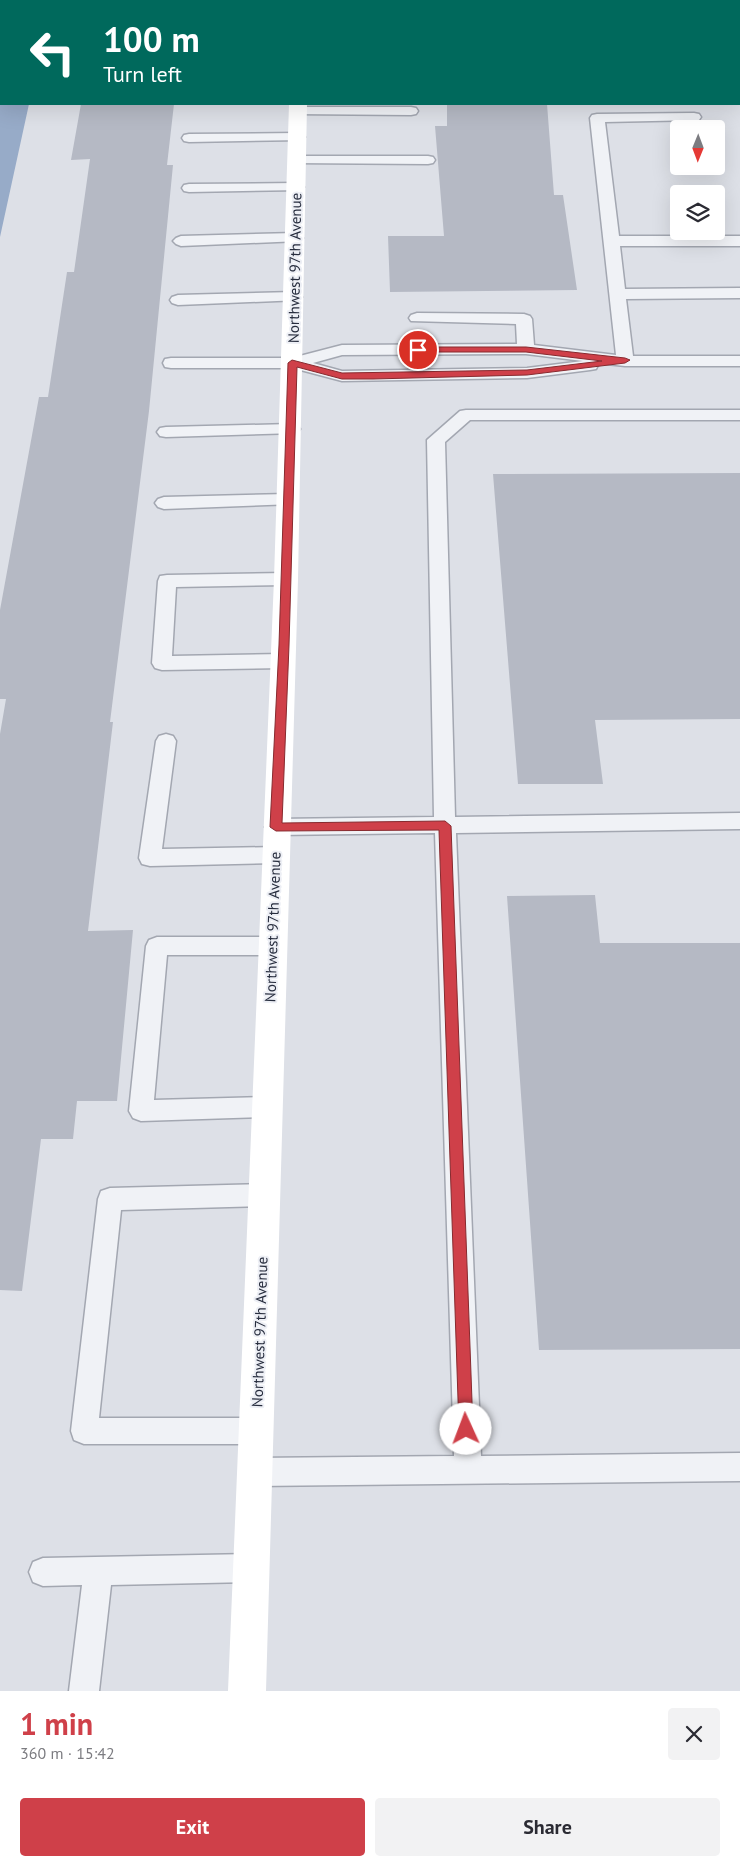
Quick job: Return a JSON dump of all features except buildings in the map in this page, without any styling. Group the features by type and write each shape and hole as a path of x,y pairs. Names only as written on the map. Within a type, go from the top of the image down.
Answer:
{"street":[{"name":"Northwest 97th Avenue","path":"247,1691 291,429 298,140"}],"lane":[{"path":"189,188 298,140 411,111"},
{"path":"625,360 619,294 597,118 694,118"},
{"path":"189,138 298,140 428,160"},
{"path":"181,240 295,238"},
{"path":"612,241 740,241"},
{"path":"619,294 740,292"},
{"path":"178,300 294,297"},
{"path":"417,318 524,319 526,350"},
{"path":"292,363 342,350 526,350 625,360 740,361"},
{"path":"171,363 292,363 342,376 379,376 527,373 625,360"},
{"path":"468,1469 445,826 436,440 466,415 740,415"},
{"path":"166,432 291,429"},
{"path":"164,503 288,500"},
{"path":"283,661 162,663 167,581 286,579"},
{"path":"166,741 150,858 276,855"},
{"path":"276,827 740,821"},
{"path":"267,1107 141,1111 157,946 273,946"},
{"path":"256,1431 84,1431 110,1199 265,1195"},
{"path":"255,1472 740,1467"},
{"path":"43,1572 251,1568"},
{"path":"84,1691 98,1572"}],"water":[{"path":"0,105 29,105 0,237"}],"route":[{"path":"418,350 526,350 625,360 527,373 373,376 342,376 292,363 284,645 276,827 445,826 466,1429"}]}
